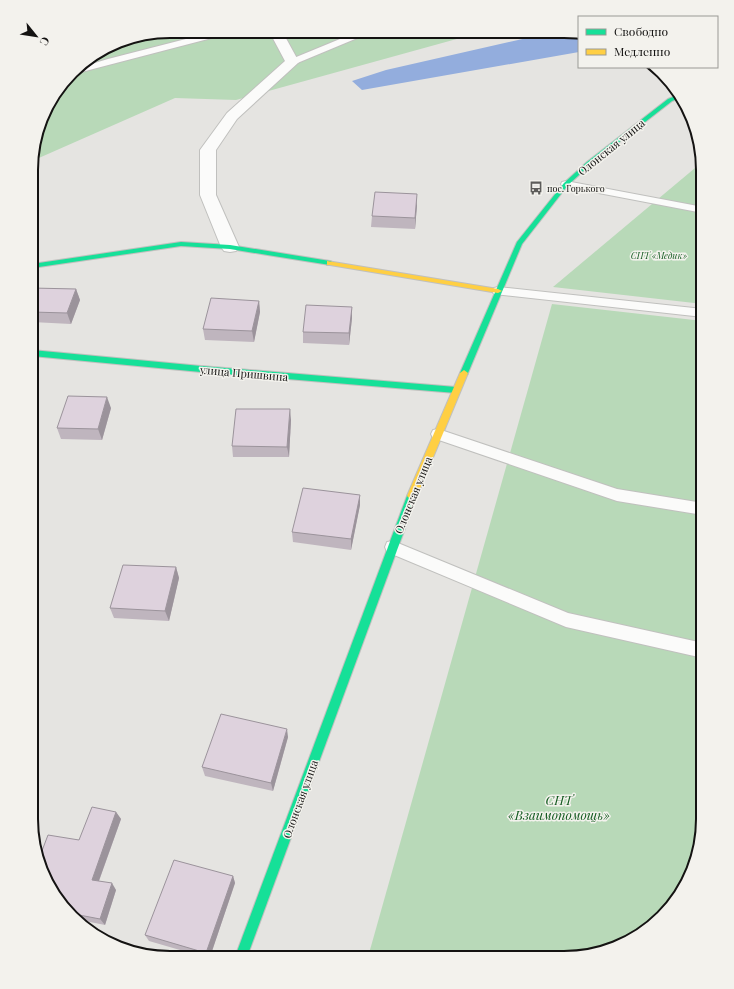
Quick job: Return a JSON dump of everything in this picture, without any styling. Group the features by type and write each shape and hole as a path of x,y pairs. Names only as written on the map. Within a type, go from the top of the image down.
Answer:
{"street":[{"path":"230,247 208,194 208,150 232,116 292,62 279,38"},
{"name":"Олонская улица","path":"245,951 393,547 456,390 519,244 566,184 589,163 674,98"},
{"path":"38,265 181,244 230,247 498,290"},
{"name":"улица Пришвина","path":"38,354 201,369 456,390"}],"lane":[{"path":"85,69 201,38"},
{"path":"292,62 350,38"},
{"path":"566,184 696,209"},
{"path":"498,290 696,312"},
{"path":"438,434 617,494 696,508"},
{"path":"393,547 566,620 696,649"}],"green space":[{"path":"170,38 460,38 236,100 175,98 39,158 45,127 52,111 65,89 89,65 111,52 136,42"},
{"name":"СНТ «Медик»","path":"696,167 696,303 553,287"},
{"name":"СНТ «Взаимопомощь»","path":"552,304 696,320 696,828 689,862 682,878 674,893 663,906 638,929 598,947 564,951 370,951"}],"water":[{"path":"527,38 578,39 578,52 362,90 352,81 386,70"}],"building":[{"path":"375,192 417,194 415,218 372,216"},
{"path":"38,288 76,289 67,313 38,312"},
{"path":"211,298 259,301 252,331 203,329"},
{"path":"306,305 352,307 349,333 303,332"},
{"path":"68,396 107,397 98,429 57,428"},
{"path":"236,409 290,409 287,447 232,446"},
{"path":"303,488 360,495 351,539 292,532"},
{"path":"123,565 176,567 165,611 110,608"},
{"path":"221,714 287,729 271,783 202,767"},
{"path":"92,807 116,812 92,880 112,883 100,919 80,915 71,906 60,893 45,862 42,850 48,835 79,840"},
{"path":"174,860 233,876 207,951 199,951 145,935"}],"traffic: fast":[{"path":"464,373 519,244 566,184 589,163 674,98"},
{"path":"38,265 181,244 230,247 330,263"},
{"path":"38,354 201,369 456,390"},
{"path":"243,951 412,496"}],"traffic: slow":[{"path":"330,263 498,291"},
{"path":"412,496 464,373"}],"place":[{"name":"пос. Горького","path":"536,188"}]}
